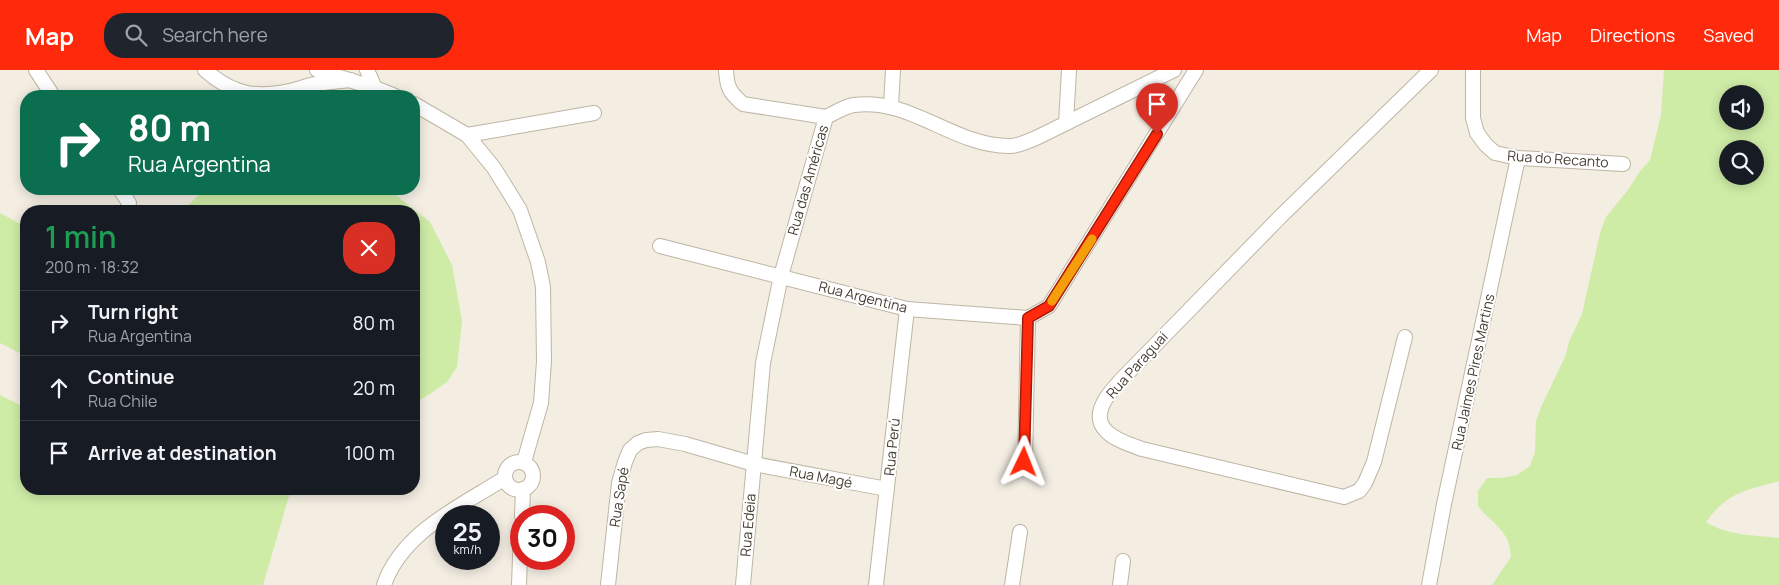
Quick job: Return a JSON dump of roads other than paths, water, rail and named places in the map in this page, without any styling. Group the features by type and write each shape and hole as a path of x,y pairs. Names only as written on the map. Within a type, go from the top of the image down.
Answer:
{"street":[{"path":"36,70 49,90"},
{"path":"205,70 218,81 236,90"},
{"path":"317,70 380,90"},
{"path":"367,70 375,88"},
{"path":"726,70 727,86 743,104 826,117"},
{"path":"891,106 893,70"},
{"path":"1066,123 1069,70"},
{"name":"Rua das Américas","path":"754,464 763,363 781,276 826,117 851,105 872,104 891,106 978,141 1012,146 1024,143 1174,70"},
{"path":"1024,462 1028,318 1049,306 1059,292 1196,70"},
{"name":"Rua Paraguai","path":"1405,337 1374,462 1365,483 1359,491 1344,497 1142,449 1112,438 1102,425 1100,413 1105,400 1120,381 1273,224 1431,70"},
{"name":"Rua do Recanto","path":"1472,70 1473,118 1477,133 1495,153 1518,158 1623,164"},
{"path":"293,90 315,84 351,80"},
{"path":"420,108 467,135 494,168 520,210 538,262 543,287 544,361 541,403 524,462"},
{"path":"467,135 594,113"},
{"name":"Rua Jaimes Pires Martins","path":"1429,585 1446,494 1518,158"},
{"path":"124,195 129,203"},
{"name":"Rua Argentina","path":"660,246 907,310 1028,318"},
{"name":"Rua Perú","path":"876,585 907,310"},
{"name":"Rua Sapé","path":"608,585 619,483 630,450 638,443 658,439 685,444 754,464"},
{"path":"384,585 397,559 430,526 505,478 508,467 518,462 524,462 532,470 533,476 528,486 523,489 517,490 512,488 505,478"},
{"name":"Rua Magé","path":"754,464 887,489"},
{"name":"Rua Edeia","path":"743,585 754,464"},
{"path":"522,505 523,489"},
{"path":"1012,585 1020,532"},
{"path":"1120,585 1123,562"},
{"path":"519,585 520,570"}]}
